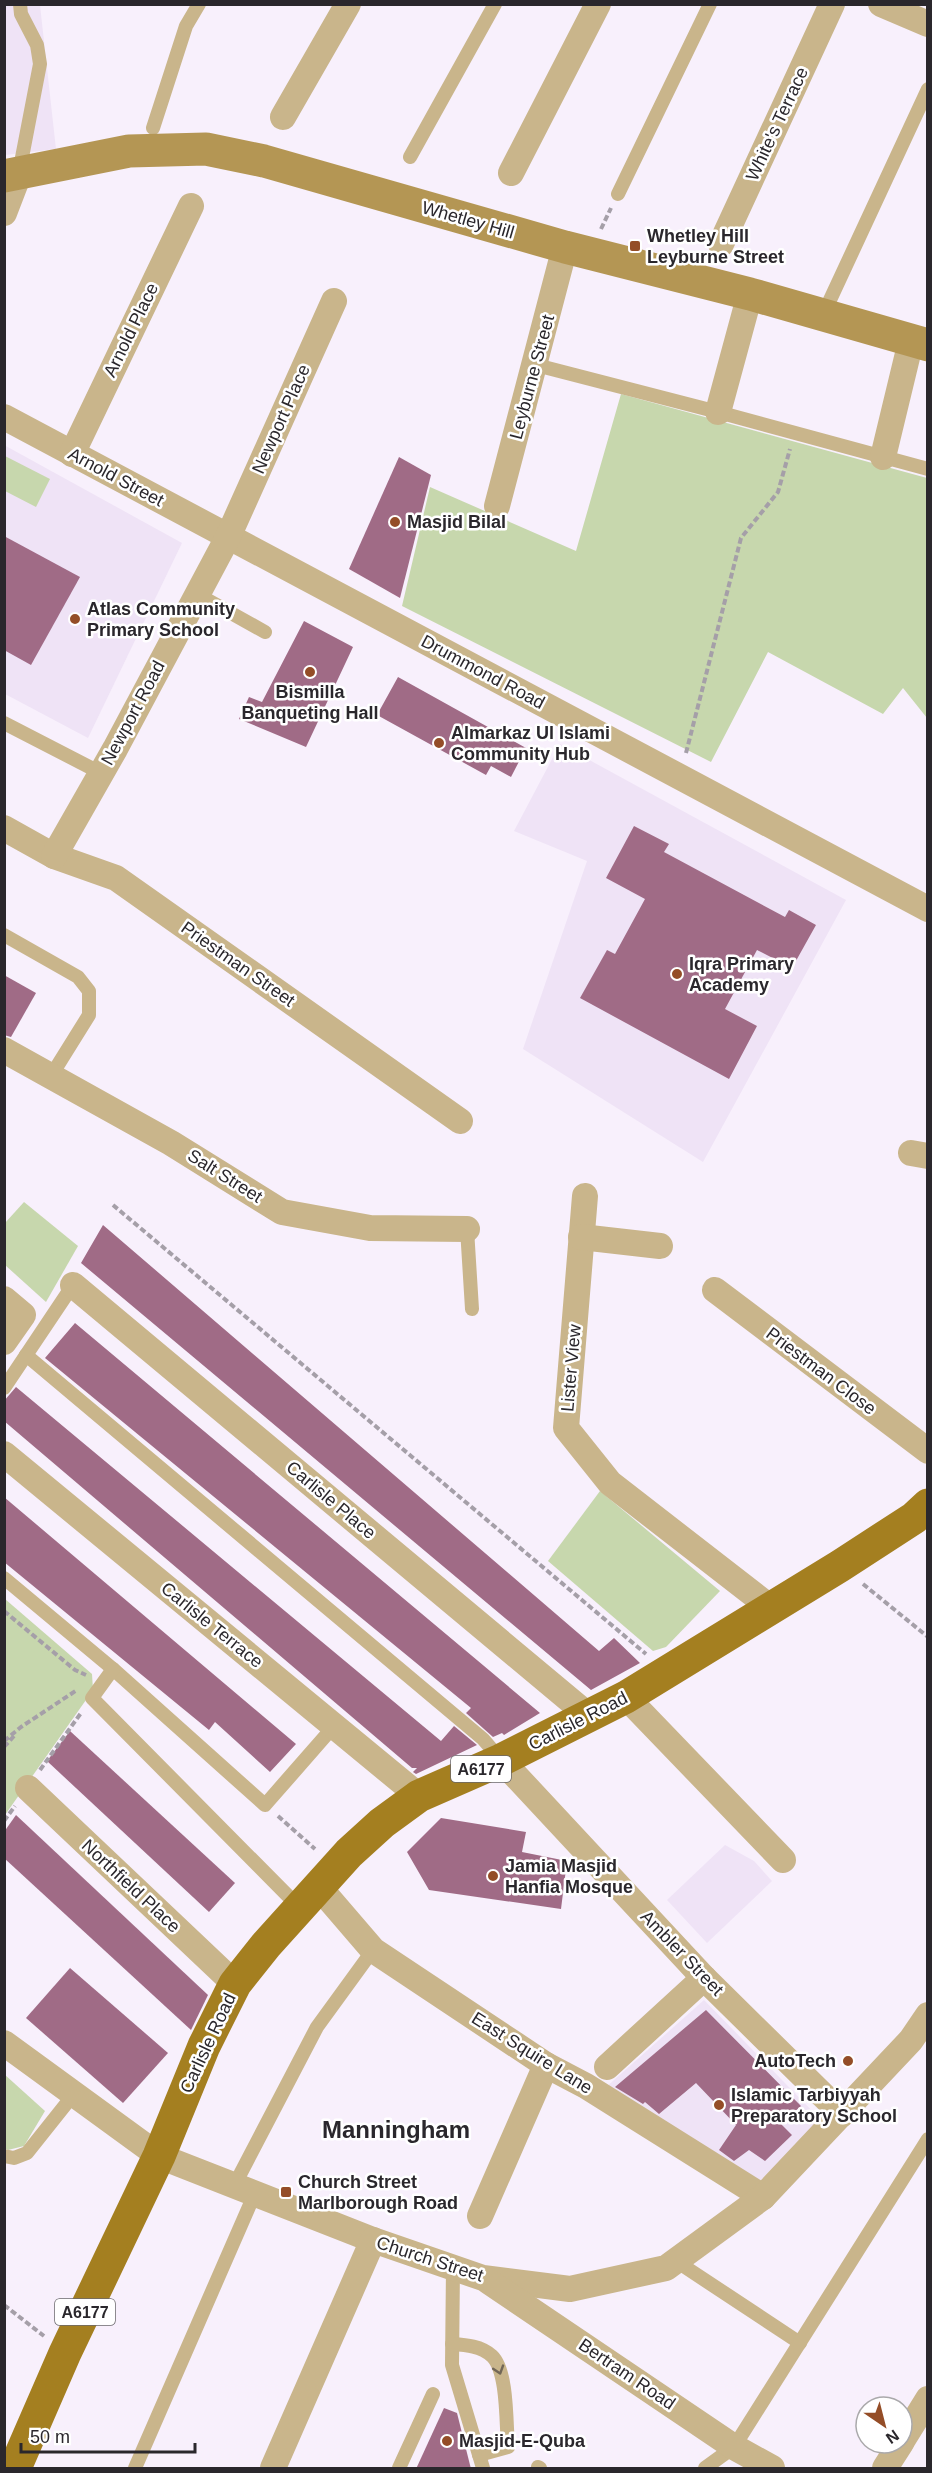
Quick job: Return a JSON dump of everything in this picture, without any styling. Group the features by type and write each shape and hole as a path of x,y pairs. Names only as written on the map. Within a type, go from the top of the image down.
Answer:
{"main road":[{"name":"Whetley Hill","path":"12,175 129,151 206,149 264,161 577,249 750,294 919,343"},
{"name":"Carlisle Road","path":"159,2157 204,2046 235,1984 266,1945 318,1887 382,1823 419,1796 501,1760 626,1697 840,1566 914,1518 927,1505"},
{"name":"A6177","path":"15,2469 65,2353 159,2157"}],"street":[{"path":"282,117 348,4"},
{"path":"511,173 598,4"},
{"name":"White's Terrace","path":"722,244 832,4"},
{"path":"881,4 927,24"},
{"path":"4,213 12,175"},
{"name":"Arnold Place","path":"72,454 191,206"},
{"name":"Leyburne Street","path":"498,506 536,365 577,249"},
{"path":"718,412 750,294"},
{"name":"Newport Place","path":"228,537 334,301"},
{"path":"883,457 919,343"},
{"name":"Arnold Street","path":"4,417 228,537"},
{"name":"Newport Road","path":"54,856 228,537"},
{"name":"Drummond Road","path":"228,537 927,909"},
{"name":"Priestman Street","path":"4,828 54,856 116,878 460,1121"},
{"name":"Salt Street","path":"4,1050 171,1143 282,1212 370,1228 467,1229"},
{"name":"Lister View","path":"585,1196 566,1428 610,1483 771,1608"},
{"path":"581,1237 660,1246"},
{"name":"Carlisle Place","path":"73,1285 589,1716"},
{"name":"Priestman Close","path":"715,1290 927,1451"},
{"path":"4,1342 14,1307"},
{"name":"Carlisle Terrace","path":"4,1454 419,1796"},
{"path":"626,1697 783,1860"},
{"name":"Ambler Street","path":"501,1760 704,1978 842,2114"},
{"name":"Northfield Place","path":"28,1788 235,1984"},
{"name":"East Squire Lane","path":"318,1887 373,1950 546,2066 586,2086 764,2197"},
{"path":"607,2067 704,1978"},
{"name":"Church Street","path":"4,2043 159,2157 373,2240 483,2278 570,2289 666,2268 764,2197 842,2114 919,2045 927,2015"},
{"path":"480,2216 546,2066"},
{"path":"273,2469 373,2240"},
{"name":"Bertram Road","path":"483,2278 734,2447 772,2469"},
{"path":"914,2420 927,2399"},
{"path":"885,2469 893,2455"}],"lane":[{"path":"12,175 40,64 37,45 21,14 20,4"},
{"path":"153,128 186,27 199,4"},
{"path":"410,157 495,4"},
{"path":"618,194 710,4"},
{"path":"823,315 927,90"},
{"path":"536,365 927,469"},
{"path":"197,594 265,632"},
{"path":"4,723 101,773"},
{"path":"4,935 78,977 89,991 89,1014 51,1076"},
{"path":"467,1229 472,1309"},
{"path":"4,1388 73,1285"},
{"path":"26,1355 483,1739 501,1760"},
{"path":"4,1578 113,1669 266,1805 335,1725"},
{"path":"113,1669 92,1698 318,1887"},
{"path":"135,2469 244,2190 316,2027 373,1950"},
{"path":"4,2156 14,2158 27,2153 74,2094"},
{"path":"705,2469 734,2447 927,2139"},
{"path":"676,2261 800,2343"},
{"path":"453,2267 452,2365 483,2469"},
{"path":"452,2344 473,2346 486,2351 494,2358 501,2370 508,2447 479,2455"},
{"path":"399,2469 433,2394"}],"path":[{"path":"577,249 618,194"},
{"path":"684,778 694,762 685,757 741,538 778,492 795,434"},
{"path":"113,1205 667,1672"},
{"path":"840,1566 927,1637"},
{"path":"4,1611 75,1670 94,1679"},
{"path":"4,1741 84,1685"},
{"path":"4,1821 92,1698"},
{"path":"4,1747 21,1727"},
{"path":"266,1805 318,1887"},
{"path":"4,2305 65,2353"}],"shaded area":[{"path":"4,5 40,5 56,149 5,155"},
{"name":"Atlas Community Primary School","path":"4,445 182,543 88,738 5,694"},
{"name":"Iqra Primary Academy","path":"560,744 846,900 703,1162 523,1049 587,861 514,831"},
{"path":"725,1845 754,1861 772,1881 707,1943 667,1900"},
{"name":"Islamic Tarbiyyah Preparatory School","path":"704,2000 823,2122 757,2185 605,2088"}],"green space":[{"path":"621,394 927,478 927,718 903,688 883,714 768,652 711,762 402,606 430,487 576,551"},
{"path":"5,456 50,479 36,507 5,491"},
{"path":"24,1202 78,1246 46,1302 5,1265 5,1223"},
{"path":"600,1491 720,1591 666,1647 653,1651 548,1561"},
{"path":"5,1599 92,1674 93,1690 5,1815"},
{"path":"4,2074 45,2111 24,2146 8,2150 4,2148"}],"building":[{"name":"Masjid Bilal","path":"399,457 431,475 400,598 349,569"},
{"path":"4,536 80,577 31,665 4,650"},
{"name":"Bismilla Banqueting Hall","path":"304,621 353,647 306,747 239,719 249,697 262,702"},
{"path":"398,677 526,748 511,777 491,766 486,775 377,715"},
{"path":"634,826 669,844 664,852 785,917 789,910 816,925 792,968 757,950 725,1009 757,1026 729,1079 580,998 607,950 615,954 645,899 606,878"},
{"path":"4,975 36,993 11,1037 4,1035"},
{"path":"103,1225 599,1651 614,1638 640,1663 591,1690 81,1263"},
{"path":"75,1323 540,1713 504,1735 502,1733 493,1737 466,1713 471,1708 45,1358"},
{"path":"16,1387 441,1741 454,1726 477,1745 416,1774 413,1772 417,1768 412,1768 4,1421 4,1401"},
{"path":"4,1497 296,1744 270,1772 215,1722 209,1730 4,1562"},
{"path":"70,1731 235,1883 209,1912 47,1761"},
{"path":"16,1815 208,1995 191,2030 4,1858 4,1832"},
{"name":"Jamia Masjid Hanfia Mosque","path":"441,1818 526,1832 522,1852 567,1861 561,1909 429,1890 407,1852"},
{"path":"70,1968 168,2053 123,2103 26,2018"},
{"name":"Islamic Tarbiyyah Preparatory School","path":"706,2010 801,2106 781,2124 792,2135 765,2161 749,2150 734,2161 719,2150 736,2125 696,2083 659,2114 645,2102 643,2104 615,2087"},
{"name":"Masjid-E-Quba","path":"444,2408 457,2413 471,2469 416,2469"}],"place":[{"name":"Whetley Hill Leyburne Street","path":"635,246"},
{"name":"Masjid Bilal","path":"395,522"},
{"name":"Atlas Community Primary School","path":"75,619"},
{"name":"Bismilla Banqueting Hall","path":"310,672"},
{"name":"Almarkaz Ul Islami Community Hub","path":"439,743"},
{"name":"Iqra Primary Academy","path":"677,974"},
{"name":"Jamia Masjid Hanfia Mosque","path":"493,1876"},
{"name":"AutoTech","path":"848,2061"},
{"name":"Islamic Tarbiyyah Preparatory School","path":"719,2105"},
{"name":"Church Street Marlborough Road","path":"286,2192"},
{"name":"Masjid-E-Quba","path":"447,2441"}],"district":[{"name":"Manningham","path":"396,2130"}]}
